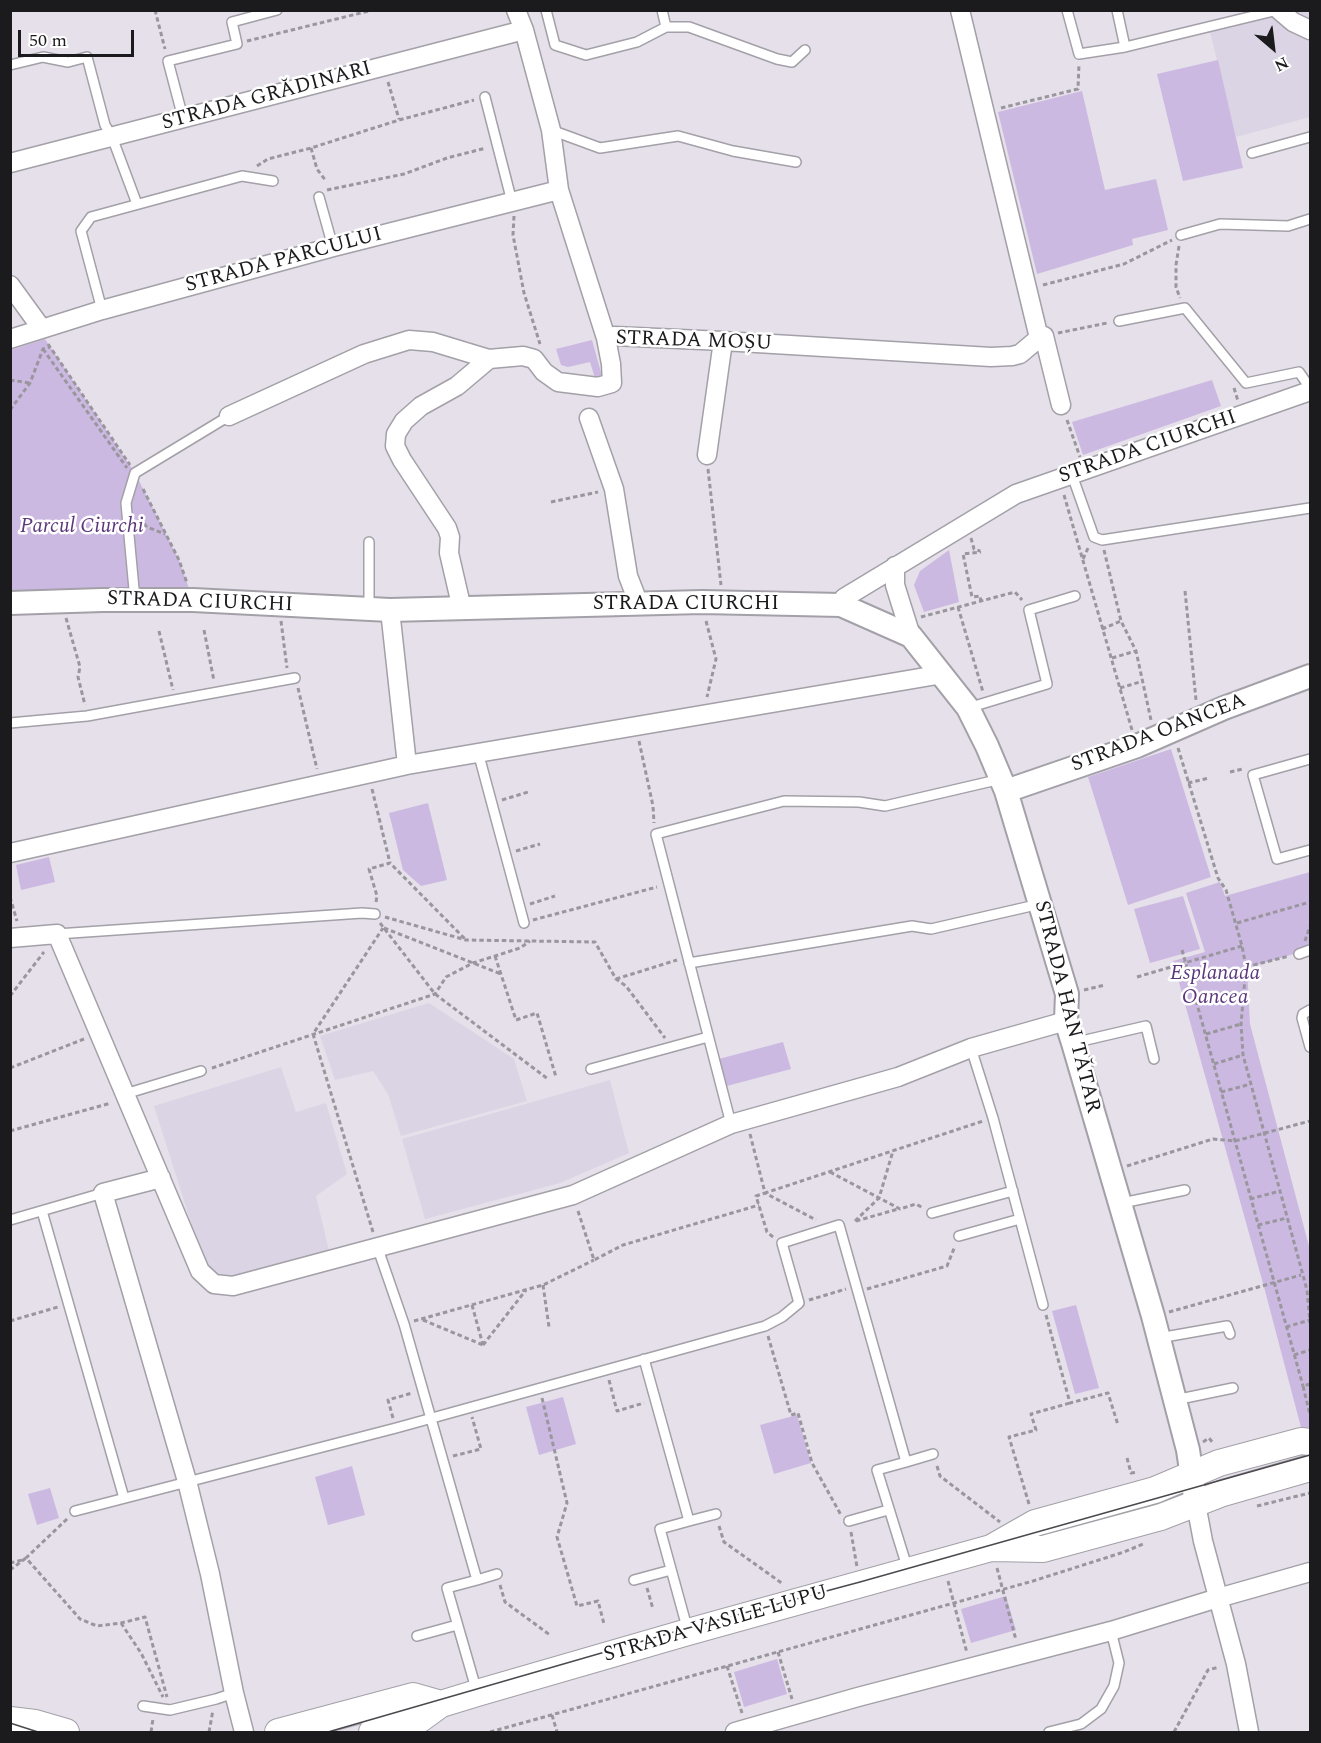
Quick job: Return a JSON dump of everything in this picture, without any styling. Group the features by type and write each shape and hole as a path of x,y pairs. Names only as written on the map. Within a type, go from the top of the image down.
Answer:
{"main road":[{"name":"STRADA VASILE LUPU","path":"372,1732 418,1719 441,1704 477,1693 991,1548 1026,1528 1155,1490 1219,1462 1301,1441 1311,1442"},
{"name":"STRADA VASILE LUPU","path":"991,1548 1043,1549 1161,1516 1223,1493 1311,1468"},
{"path":"278,1732 413,1696 441,1704"},
{"path":"10,1720 36,1723 66,1732"}],"street":[{"path":"516,10 524,30 551,130 559,190 606,338"},
{"path":"960,10 1027,288 1061,405"},
{"path":"1278,10 1293,22 1311,30"},
{"name":"STRADA GRĂDINARI","path":"10,163 524,30"},
{"name":"STRADA PARCULUI","path":"10,339 102,310 333,247 559,190"},
{"path":"10,285 42,329"},
{"name":"STRADA MOȘU","path":"229,416 364,354 409,340 433,342 489,359 523,356 534,359 544,372 558,382 598,387 612,383 606,338 614,336 991,357 1020,354 1042,337"},
{"path":"706,455 723,341"},
{"path":"462,609 449,553 450,537 447,528 402,460 395,446 396,434 404,421 420,406 456,386 489,359"},
{"name":"STRADA CIURCHI","path":"10,603 193,600 379,610 712,602 841,605 844,598 1016,494 1311,389"},
{"path":"589,418 614,489 628,576 636,604"},
{"path":"895,566 895,585 908,628"},
{"name":"STRADA HAN TĂTAR","path":"841,605 908,628 943,674 977,705 1004,785 1066,994 1066,1021 1159,1338 1188,1450 1196,1504"},
{"path":"379,610 407,765"},
{"path":"10,853 407,765 943,674"},
{"name":"STRADA OANCEA","path":"1004,785 1155,739 1224,708 1311,676"},
{"path":"10,938 57,934 200,1271 214,1284 233,1286 573,1195 738,1122 898,1077 971,1048 1066,1021"},
{"path":"161,1178 104,1193 187,1481 210,1574 244,1732"},
{"path":"1196,1504 1203,1541 1236,1664 1249,1732"},
{"path":"741,1731 1111,1631 1311,1572"}],"lane":[{"path":"183,118 168,61 237,44 232,22 277,10"},
{"path":"546,10 555,45 586,55 637,42 666,27 689,27 777,59 792,62 805,50"},
{"path":"662,10 666,27"},
{"path":"1067,10 1079,54 1125,47 1278,10"},
{"path":"1117,10 1125,47"},
{"path":"10,65 43,57 68,62 87,57 105,125 112,137 136,204"},
{"path":"485,98 512,202"},
{"path":"551,130 600,148 678,136 733,151 796,162"},
{"path":"1252,153 1311,137"},
{"path":"102,310 81,231 91,217 242,176 273,181"},
{"path":"320,194 333,247"},
{"path":"1181,235 1220,224 1288,226 1311,219"},
{"path":"1119,321 1185,308 1246,383 1299,372 1311,389"},
{"name":"STRADA MOȘU","path":"135,473 229,416"},
{"path":"135,473 126,503 135,600"},
{"path":"1072,474 1094,537 1102,540 1311,508"},
{"path":"369,542 379,610"},
{"path":"977,705 1047,684 1029,610 1075,596"},
{"path":"10,723 87,716 292,678"},
{"path":"477,752 524,923"},
{"path":"1311,759 1253,775 1277,859 1311,850"},
{"path":"738,1122 708,1036 656,834 784,801 859,802 885,806 1004,785"},
{"path":"689,960 912,926 931,929 1040,904"},
{"path":"57,934 362,913 375,914"},
{"path":"1299,954 1311,950"},
{"path":"1311,1010 1303,1014 1302,1018 1311,1047"},
{"path":"1072,1043 1146,1026 1154,1059"},
{"path":"591,1069 708,1036"},
{"path":"971,1048 993,1118 1043,1305"},
{"path":"125,1094 201,1071"},
{"path":"1119,1204 1185,1190"},
{"path":"932,1213 1013,1191"},
{"path":"10,1220 104,1193"},
{"path":"42,1211 124,1498"},
{"path":"959,1236 1020,1219"},
{"path":"75,1511 431,1419 765,1326 782,1317 799,1303 782,1243 835,1227 857,1289 906,1462"},
{"path":"378,1249 404,1324 477,1580"},
{"path":"1159,1338 1227,1326 1230,1334"},
{"path":"644,1359 689,1521"},
{"path":"1175,1400 1233,1389"},
{"path":"908,1571 877,1470 933,1454"},
{"path":"849,1521 888,1510"},
{"path":"688,1632 660,1529 716,1514"},
{"path":"640,1579 671,1570"},
{"path":"477,1693 447,1588 497,1574"},
{"path":"417,1636 457,1625"},
{"path":"1049,1732 1081,1724 1101,1709 1114,1686 1119,1663 1111,1631"},
{"path":"143,1706 170,1710 216,1700 234,1693"}],"path":[{"path":"155,10 168,61"},
{"path":"343,10 344,18"},
{"path":"237,44 373,10"},
{"path":"996,110 1078,89 1079,54"},
{"path":"384,66 399,120"},
{"path":"242,176 268,159 399,120 485,98"},
{"path":"320,194 404,174 447,158 498,145"},
{"path":"311,148 317,169 326,181"},
{"path":"513,235 527,303 541,348"},
{"path":"1027,288 1124,264 1181,235"},
{"path":"1181,235 1176,265 1176,287 1185,308"},
{"path":"1042,337 1119,321"},
{"path":"10,410 30,383 43,349 50,347 135,473 179,560 193,600"},
{"path":"10,380 30,383"},
{"path":"1061,405 1102,628 1120,688 1188,783 1218,878 1226,890 1242,946 1246,967 1241,1024 1243,1055 1307,1290 1310,1322 1286,1327"},
{"path":"704,714 716,659 712,602 713,528 706,455"},
{"path":"551,502 614,489"},
{"path":"126,503 147,527 165,534"},
{"path":"974,549 981,552 963,554 972,597 980,596 981,602"},
{"path":"1185,591 1198,720"},
{"path":"908,628 958,607 1015,592 1029,610"},
{"path":"62,601 80,667 78,677 87,716"},
{"path":"279,605 292,678 320,783"},
{"path":"958,607 977,705"},
{"path":"1102,628 1121,621 1136,651 1155,739"},
{"path":"204,630 216,692"},
{"path":"159,631 175,699"},
{"path":"1111,658 1136,651"},
{"path":"1120,688 1143,681"},
{"path":"635,726 653,807 656,834"},
{"path":"368,773 390,863 466,940"},
{"path":"1188,783 1209,778"},
{"path":"491,803 528,792"},
{"path":"506,854 540,844"},
{"path":"377,896 369,869 390,863"},
{"path":"524,923 669,884"},
{"path":"520,907 555,896"},
{"path":"10,897 16,917"},
{"path":"1236,923 1311,902"},
{"path":"375,914 466,940 595,942 616,979 626,986 663,1035"},
{"path":"383,928 502,974"},
{"path":"383,928 435,994 548,1079"},
{"path":"313,1034 383,928"},
{"path":"10,996 57,934"},
{"path":"201,1071 435,994 446,977 473,963 520,948 530,941"},
{"path":"1137,977 1242,946"},
{"path":"1182,950 1311,1414"},
{"path":"1246,967 1299,954"},
{"path":"495,956 516,1020 537,1013 556,1077"},
{"path":"616,979 689,960"},
{"path":"1092,988 1105,985"},
{"path":"1206,1034 1241,1024"},
{"path":"10,1068 99,1033"},
{"path":"313,1034 378,1249"},
{"path":"1214,1064 1243,1055"},
{"path":"1221,1092 1251,1084"},
{"path":"10,1131 100,1106"},
{"path":"767,1232 756,1196 993,1118"},
{"path":"1110,1171 1213,1139 1235,1141 1311,1121"},
{"path":"738,1122 765,1193 835,1227 916,1204 932,1213"},
{"path":"10,1124 17,1129"},
{"path":"855,1221 879,1198 892,1151"},
{"path":"830,1172 900,1209"},
{"path":"1250,1199 1280,1191"},
{"path":"573,1195 594,1260"},
{"path":"404,1324 543,1285 622,1245 759,1205"},
{"path":"1258,1225 1287,1218"},
{"path":"799,1303 947,1266 959,1236"},
{"path":"1153,1316 1302,1275"},
{"path":"543,1285 549,1327"},
{"path":"483,1345 526,1290"},
{"path":"10,1321 69,1305"},
{"path":"472,1305 483,1345"},
{"path":"1043,1305 1070,1403"},
{"path":"421,1319 483,1345"},
{"path":"765,1326 791,1415 798,1413 812,1463 842,1515 847,1514 861,1585"},
{"path":"1294,1355 1311,1350"},
{"path":"608,1376 618,1411 655,1401"},
{"path":"1303,1386 1311,1384"},
{"path":"540,1388 567,1503 557,1537 577,1606 598,1601 604,1624"},
{"path":"396,1428 388,1400 423,1390"},
{"path":"1026,1528 1009,1437 1036,1430 1031,1414 1108,1393 1118,1425"},
{"path":"443,1459 482,1449 470,1407"},
{"path":"933,1454 940,1476 1026,1528"},
{"path":"1127,1458 1131,1473 1141,1472"},
{"path":"1255,1506 1311,1493"},
{"path":"10,1570 26,1558 75,1511"},
{"path":"716,1514 724,1542 784,1585"},
{"path":"490,1732 1033,1581 1124,1552 1150,1539"},
{"path":"991,1548 1020,1656"},
{"path":"10,1563 26,1558"},
{"path":"26,1558 80,1619 97,1626 145,1617 170,1710"},
{"path":"943,1562 971,1668"},
{"path":"497,1574 505,1602 550,1635"},
{"path":"640,1579 653,1609"},
{"path":"121,1623 141,1653 170,1710"},
{"path":"778,1652 797,1715"},
{"path":"1174,1732 1208,1670 1236,1664"},
{"path":"727,1666 741,1731"},
{"path":"209,1732 216,1700"},
{"path":"552,1715 557,1732"}],"shaded area":[{"path":"1278,11 1310,11 1310,117 1236,137 1209,28"},
{"path":"429,1003 514,1059 527,1101 401,1136 388,1094 373,1071 335,1080 320,1036"},
{"path":"281,1067 296,1112 326,1103 347,1174 316,1196 330,1255 233,1280 217,1276 205,1267 154,1106"},
{"path":"610,1080 629,1153 560,1183 425,1219 402,1139"}],"green space":[{"path":"1218,60 1243,168 1183,181 1157,74"},
{"path":"1082,91 1105,190 1156,179 1168,230 1132,239 1133,245 1037,274 998,112"},
{"name":"Parcul Ciurchi","path":"45,339 135,473 179,560 193,600 11,603 11,350"},
{"path":"592,340 602,376 595,378 590,362 568,367 561,365 556,349"},
{"path":"1212,380 1221,406 1083,455 1072,422"},
{"path":"949,550 959,602 924,612 914,585 920,571"},
{"path":"1171,749 1211,877 1128,905 1088,777"},
{"path":"428,803 447,880 421,886 403,870 389,813"},
{"path":"49,857 55,882 21,890 16,865"},
{"name":"Esplanada Oancea","path":"1310,872 1310,949 1247,968 1250,1024 1310,1250 1310,1433 1303,1435 1173,961 1205,952 1186,893 1220,882 1225,896"},
{"path":"1183,896 1200,949 1150,963 1134,909"},
{"path":"783,1042 791,1069 723,1087 715,1060"},
{"path":"1076,1305 1099,1388 1075,1394 1052,1311"},
{"path":"563,1397 576,1444 539,1455 526,1407"},
{"path":"797,1415 811,1463 774,1474 760,1425"},
{"path":"352,1466 365,1515 328,1525 315,1477"},
{"path":"50,1488 59,1518 37,1525 28,1494"},
{"path":"1006,1596 1016,1630 971,1643 961,1609"},
{"path":"777,1659 787,1694 744,1707 734,1672"}],"tram line":[{"path":"328,1732 688,1628 1310,1455"},
{"path":"10,1723 38,1732"}]}
